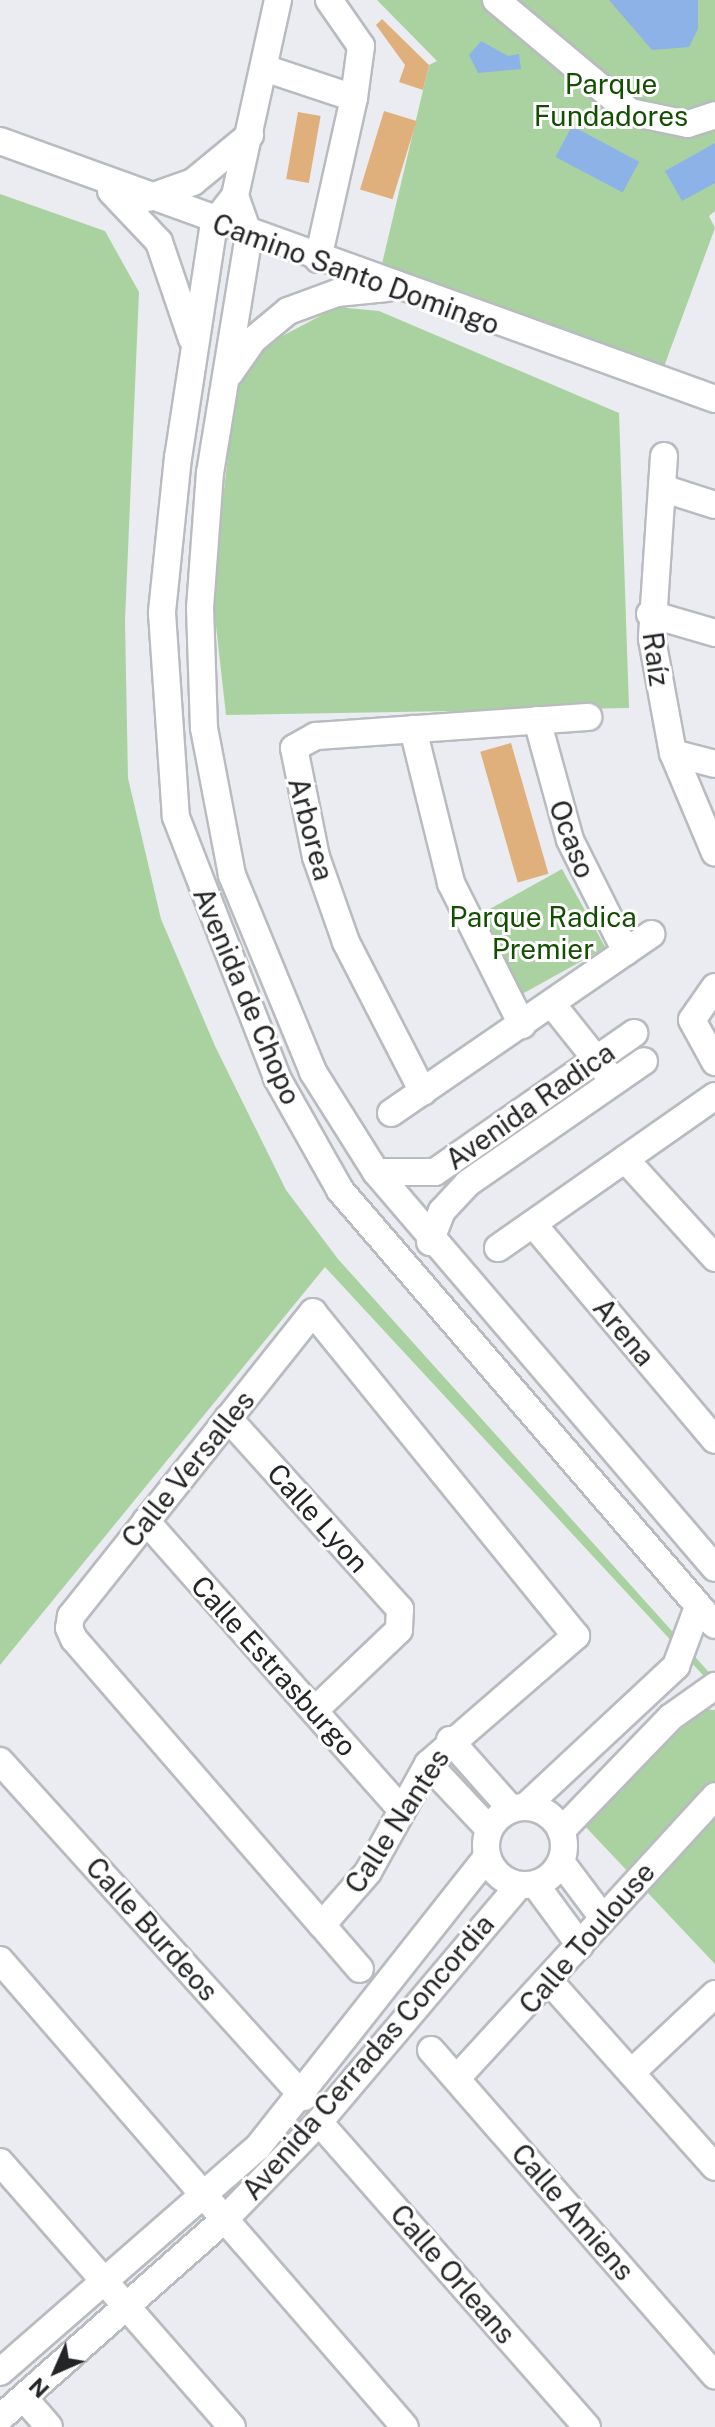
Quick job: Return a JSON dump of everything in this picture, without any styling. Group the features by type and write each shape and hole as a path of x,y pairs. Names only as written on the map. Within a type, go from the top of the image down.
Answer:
{"street":[{"path":"214,223 235,196 278,0"},
{"path":"318,259 354,98 361,46 329,0"},
{"path":"496,0 630,112 688,124 715,115"},
{"path":"264,68 354,98"},
{"path":"148,198 193,182 250,135"},
{"name":"Camino Santo Domingo","path":"0,141 214,223 715,399"},
{"path":"93,176 159,242 195,354"},
{"path":"235,196 249,235"},
{"name":"Avenida de Chopo","path":"214,223 162,613 176,817 223,954 308,1135 340,1190 514,1396 707,1616"},
{"name":"Avenida de Chopo","path":"249,235 224,383 200,608 204,728 218,809 266,969 313,1072 376,1172 430,1242 715,1568"},
{"path":"224,383 253,340 288,311 337,293 405,290"},
{"name":"Raíz","path":"664,456 665,489 650,614 673,753 715,853"},
{"path":"665,489 715,505"},
{"path":"650,614 715,633"},
{"name":"Arborea","path":"423,1092 346,942 292,760 299,743 316,736 588,717"},
{"name":"Ocaso","path":"537,720 570,840 626,952"},
{"path":"413,729 451,883 522,1025"},
{"path":"673,753 715,764"},
{"path":"391,1113 651,934"},
{"path":"715,987 692,1020 715,1062"},
{"path":"559,999 603,1055"},
{"name":"Avenida Radica","path":"376,1172 435,1172 634,1033"},
{"name":"Avenida Radica","path":"430,1242 442,1211 468,1183 628,1072 603,1055"},
{"path":"498,1248 715,1096"},
{"path":"625,1159 715,1258"},
{"name":"Arena","path":"533,1224 715,1440"},
{"name":"Calle Versalles","path":"322,1925 69,1628 71,1616 313,1312 572,1628"},
{"path":"514,1396 542,1371"},
{"name":"Calle Lyon","path":"228,1418 402,1620 314,1711"},
{"name":"Calle Estrasburgo","path":"146,1521 402,1810"},
{"path":"489,1829 518,1808 676,1666 707,1616"},
{"name":"Calle Nantes","path":"322,1925 368,1872 428,1764 450,1740 576,1643 572,1628"},
{"path":"561,1831 708,1688 676,1666"},
{"path":"450,1740 518,1808 540,1810 561,1831 561,1862 603,1918"},
{"name":"Calle Burdeos","path":"0,1761 304,2097"},
{"path":"428,1764 489,1829 487,1857 527,1885 580,1945"},
{"name":"Calle Toulouse","path":"457,2078 551,1983 603,1918 715,1796"},
{"name":"Avenida Cerradas Concordia","path":"0,2372 207,2197 304,2097 382,1999 487,1857"},
{"path":"527,1885 561,1862"},
{"name":"Avenida Cerradas Concordia","path":"0,2418 226,2218 319,2122 404,2016 527,1885"},
{"path":"322,1925 360,1969"},
{"path":"0,1960 405,2427"},
{"path":"551,1983 715,2167"},
{"path":"632,2072 714,1994"},
{"path":"382,1999 404,2016"},
{"name":"Calle Amiens","path":"431,2050 715,2376"},
{"name":"Calle Orleans","path":"319,2122 587,2427"},
{"path":"0,2162 232,2427"},
{"path":"24,2398 49,2427"}],"green space":[{"name":"Parque Fundadores","path":"377,0 715,0 715,211 709,216 715,228 662,372 381,268 429,65 437,61"},
{"path":"0,194 105,231 139,292 125,621 128,778 161,919 215,1046 286,1190 338,1259 715,1679 715,1688 325,1267 0,1665"},
{"path":"337,307 379,311 619,413 629,708 226,715 212,590 238,373 256,350"},
{"name":"Parque Radica Premier","path":"562,869 606,948 522,994 478,916"},
{"path":"703,1709 715,1710 715,1964 581,1822"}],"water":[{"path":"609,0 698,0 698,29 689,47 652,50"},
{"path":"481,41 508,56 519,54 521,69 478,73 469,55"},
{"path":"572,126 639,162 623,193 556,157"},
{"path":"715,143 715,183 682,201 665,171"}],"building":[{"path":"382,19 429,65 423,90 399,82 405,65 376,25"},
{"path":"384,111 417,121 393,199 360,189"},
{"path":"298,112 321,116 309,183 286,179"},
{"path":"511,743 548,874 518,883 480,752"}]}
